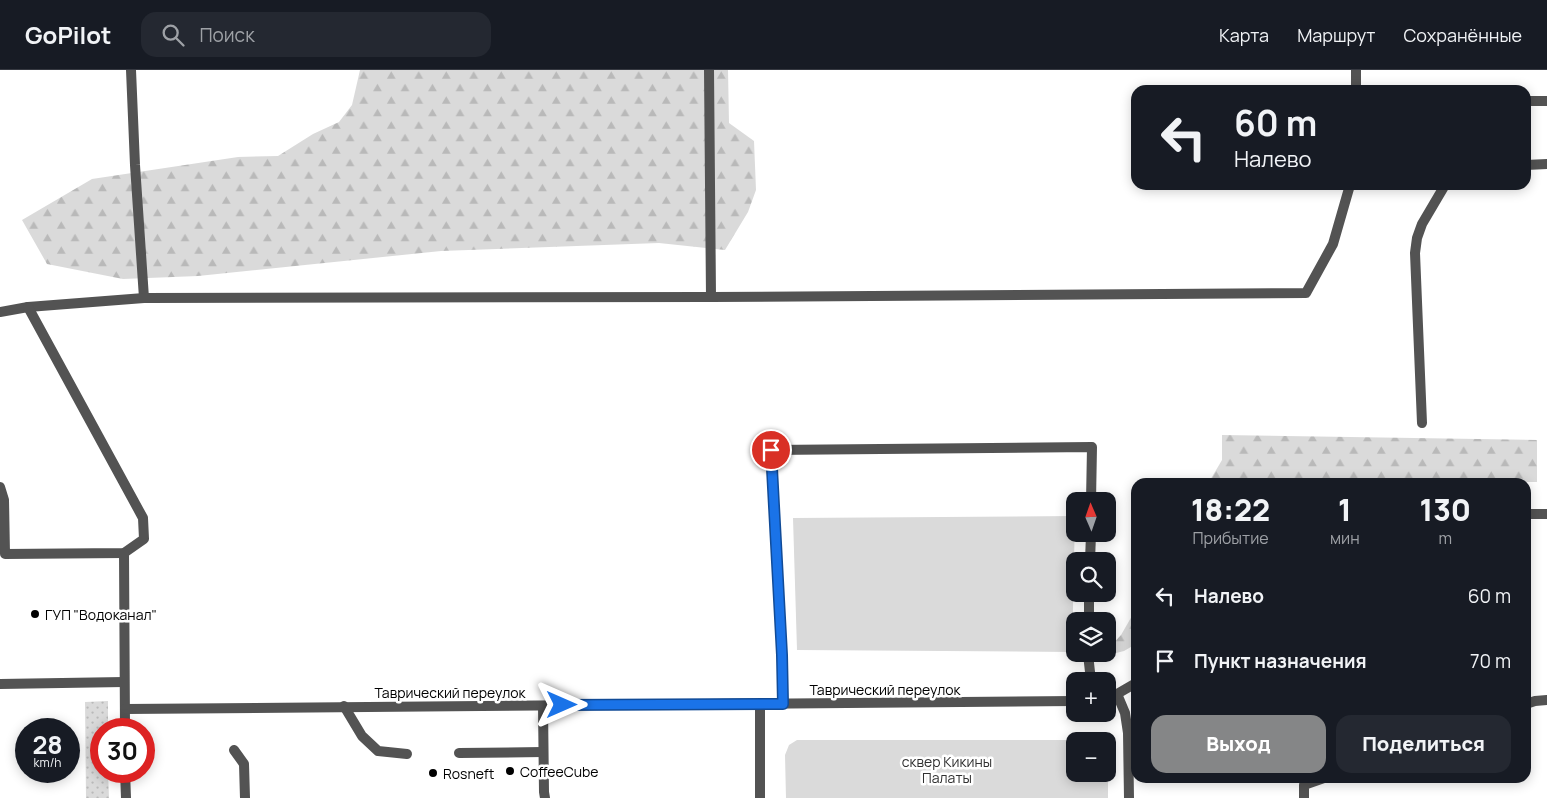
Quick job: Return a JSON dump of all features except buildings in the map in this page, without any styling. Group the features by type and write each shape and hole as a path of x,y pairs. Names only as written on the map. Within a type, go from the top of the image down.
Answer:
{"street":[{"path":"131,70 144,298"},
{"path":"709,70 711,297"},
{"path":"1356,70 1356,85"},
{"path":"1531,101 1547,101"},
{"path":"1531,165 1547,164"},
{"path":"0,312 28,307 144,298 1306,293 1333,244 1349,190"},
{"path":"1422,423 1416,238 1442,190"},
{"path":"0,487 4,500 3,554 124,553 144,539 143,518 28,307"},
{"path":"783,704 771,450 1092,447 1091,492"},
{"path":"1531,514 1547,514"},
{"path":"124,553 125,718"},
{"path":"0,684 124,682"},
{"path":"1116,693 1131,686"},
{"path":"1531,702 1547,700"},
{"name":"Таврический переулок","path":"125,708 1066,701"},
{"path":"1116,701 1125,713 1128,733 1128,798"},
{"path":"760,704 760,798"},
{"path":"344,706 362,736 378,751 407,754"},
{"path":"543,706 545,798"},
{"path":"234,750 244,764 245,798"},
{"path":"459,753 543,752"},
{"path":"126,783 126,798"},
{"path":"1304,798 1304,785 1310,783"}],"green space":[{"path":"360,70 728,70 729,123 754,141 756,190 748,212 725,250 659,243 441,251 198,276 123,279 47,264 22,220 92,179 238,157 278,156 313,134 339,122 352,105"},
{"path":"1222,435 1537,440 1537,482 1531,482 1531,478 1211,478 1222,460"},
{"path":"1066,516 1066,542 1074,542 1074,552 1066,552 1066,602 1073,602 1073,612 1066,612 1066,652 797,650 793,518"},
{"path":"1131,618 1131,647 1116,653 1116,640"},
{"path":"108,701 108,718 90,718 90,783 108,783 109,798 86,798 85,702"},
{"name":"сквер Кикины Палаты","path":"797,740 1066,740 1066,782 1108,782 1108,798 786,798 785,755 789,745"}],"place":[{"name":"ГУП \"Водоканал\"","path":"35,614"},
{"name":"CoffeeCube","path":"510,771"},
{"name":"Rosneft","path":"433,773"}],"route":[{"path":"562,705 783,704 771,450"}]}
